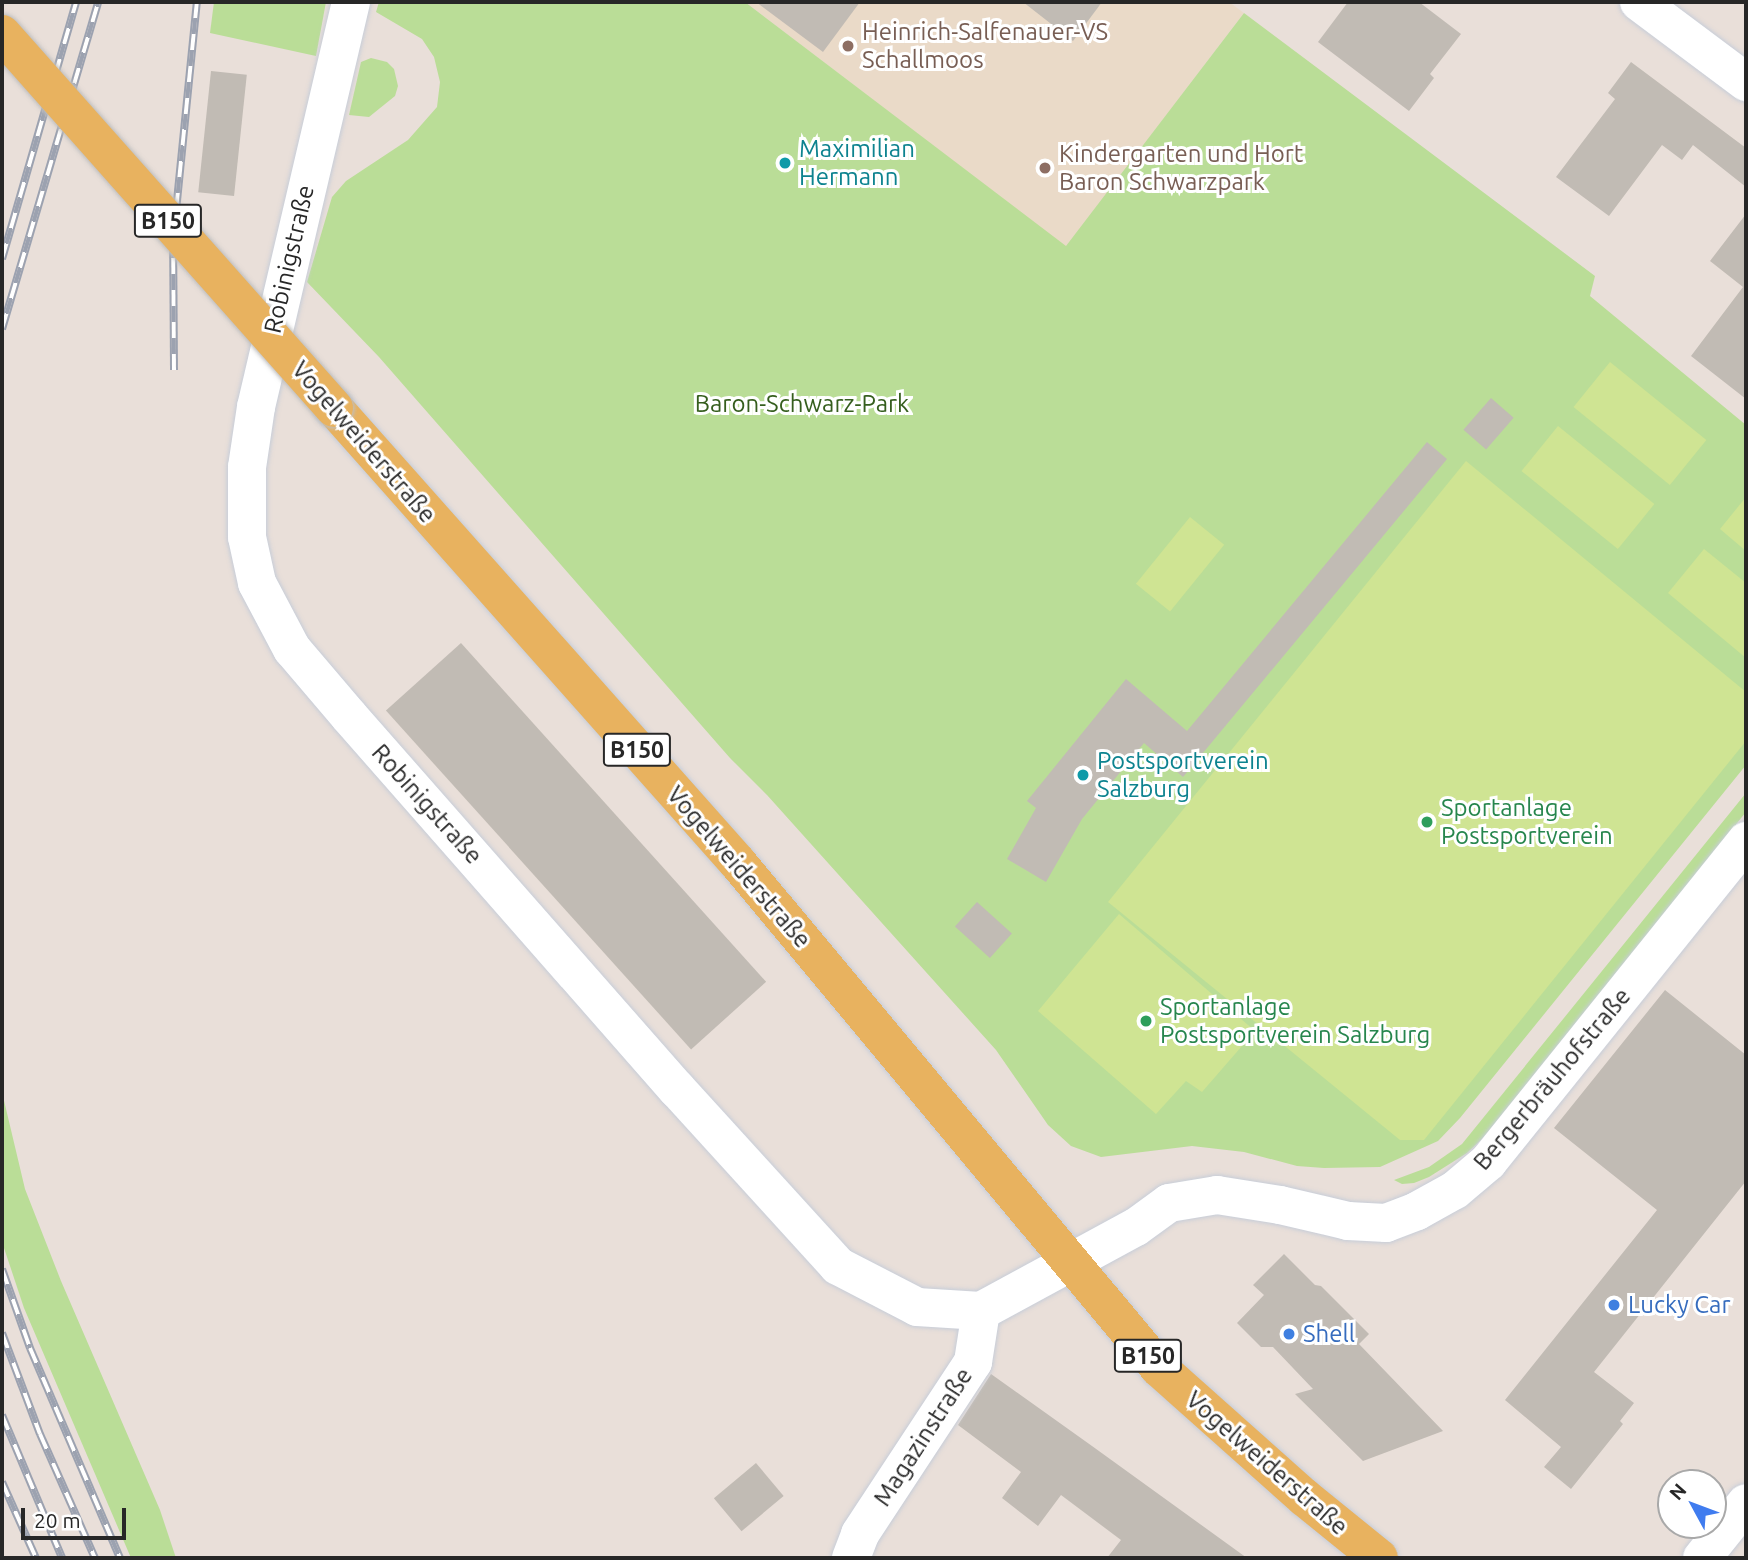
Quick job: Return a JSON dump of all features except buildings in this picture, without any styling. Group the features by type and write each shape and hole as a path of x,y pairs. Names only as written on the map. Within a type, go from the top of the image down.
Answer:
{"main road":[{"name":"Vogelweiderstraße","path":"2,34 738,863 1159,1368 1371,1556"}],"street":[{"name":"Robinigstraße","path":"351,2 256,407 247,467 247,537 257,583 292,649 332,697 677,1089 838,1266 917,1307 981,1311"},
{"path":"1639,2 1746,82"},
{"name":"Bergerbräuhofstraße","path":"1070,1261 1136,1227 1169,1203 1217,1195 1280,1205 1348,1221 1386,1223 1455,1190 1488,1162 1746,841"},
{"path":"981,1311 1070,1261"},
{"name":"Magazinstraße","path":"850,1558 860,1534 973,1362 981,1311"},
{"path":"1702,1558 1746,1503"}],"shaded area":[{"name":"Kindergarten und Hort Baron Schwarzpark","path":"745,2 1229,2 1244,13 1066,247"}],"green space":[{"path":"214,2 326,2 316,56 210,33"},
{"name":"Baron-Schwarz-Park","path":"379,2 745,2 1066,246 1244,13 1595,276 1590,296 1746,425 1746,765 1460,1118 1438,1141 1380,1167 1324,1168 1297,1166 1244,1152 1192,1146 1101,1157 1071,1146 1048,1125 996,1050 767,795 730,758 379,357 307,282 332,197 346,181 408,140 437,107 440,82 434,57 422,39 376,12"},
{"path":"371,58 387,62 394,69 398,86 395,96 369,117 349,115 361,62"},
{"path":"1610,362 1706,440 1670,485 1573,407"},
{"path":"1558,426 1654,504 1618,549 1521,471"},
{"name":"Sportanlage Postsportverein","path":"1466,461 1746,692 1746,741 1424,1140 1400,1140 1108,902"},
{"path":"1746,497 1746,551 1720,529"},
{"path":"1190,517 1224,545 1170,612 1136,584"},
{"path":"1704,549 1746,583 1746,658 1668,593"},
{"path":"1746,793 1746,812 1484,1137 1467,1153 1429,1177 1414,1183 1402,1184 1394,1180 1429,1167 1462,1144"},
{"name":"Sportanlage Postsportverein Salzburg","path":"1119,914 1255,1031 1202,1092 1186,1081 1156,1114 1038,1011"},
{"path":"2,1092 25,1189 61,1281 160,1510 176,1558 131,1558 24,1308 2,1242"}],"railway":[{"path":"2,259 76,2"},
{"path":"2,329 98,2"},
{"path":"174,370 173,241 197,2"},
{"path":"2,1269 30,1348 120,1558"},
{"path":"2,1333 40,1434 95,1558"},
{"path":"2,1415 62,1558"},
{"path":"2,1482 36,1558"}],"place":[{"name":"Heinrich-Salfenauer-VS Schallmoos","path":"848,46"},
{"name":"Maximilian Hermann","path":"785,163"},
{"name":"Kindergarten und Hort Baron Schwarzpark","path":"1045,168"},
{"name":"Postsportverein Salzburg","path":"1083,775"},
{"name":"Sportanlage Postsportverein","path":"1427,822"},
{"name":"Sportanlage Postsportverein Salzburg","path":"1146,1021"},
{"name":"Lucky Car","path":"1614,1305"},
{"name":"Shell","path":"1289,1334"}]}
